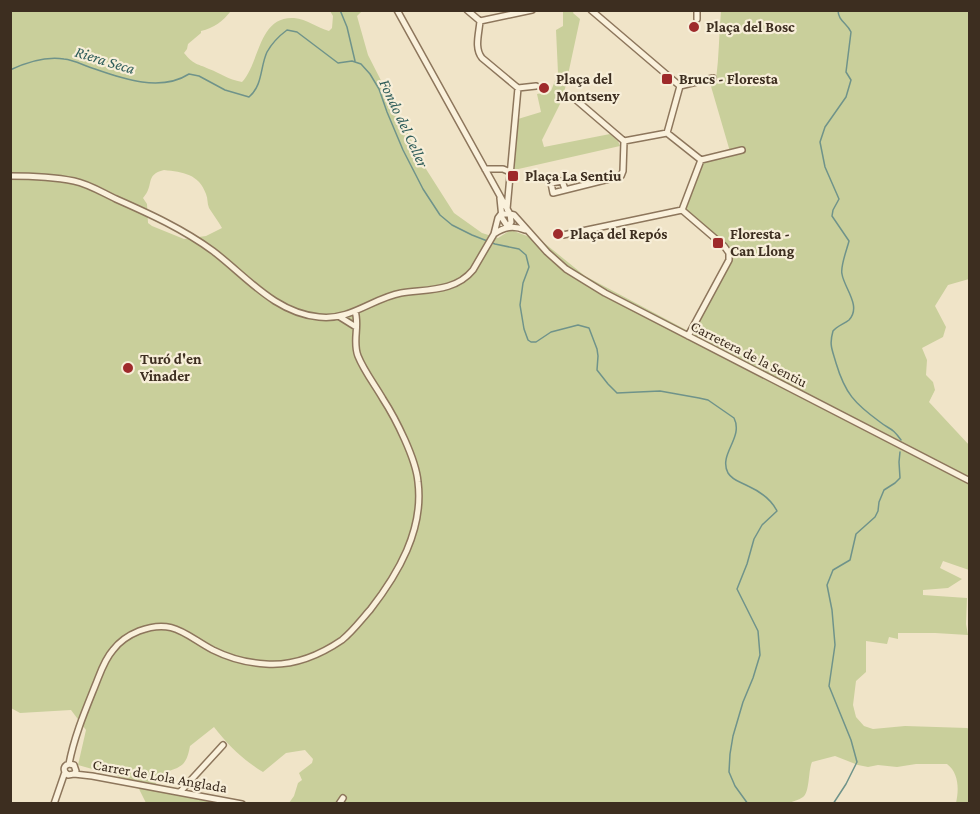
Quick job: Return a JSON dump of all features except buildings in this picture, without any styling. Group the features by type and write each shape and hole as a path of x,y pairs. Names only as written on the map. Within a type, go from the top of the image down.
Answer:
{"street":[{"path":"397,10 500,196 503,222 508,227"},
{"path":"467,10 480,21"},
{"path":"480,21 532,10"},
{"path":"591,10 680,86"},
{"path":"696,19 697,10"},
{"path":"480,21 477,46 482,58 518,88 536,86"},
{"path":"680,86 713,78"},
{"path":"667,133 680,86"},
{"path":"508,227 511,222 508,200 518,88"},
{"path":"575,99 624,141"},
{"path":"624,141 667,133 701,160"},
{"path":"565,189 621,176 624,141"},
{"path":"701,160 742,150"},
{"path":"682,210 701,160"},
{"path":"503,169 511,161"},
{"path":"485,169 503,169 510,172"},
{"path":"10,176 69,180 81,183 149,214 188,234 214,252 279,305 320,318 353,312 399,293 433,290 458,282 469,275 484,251 493,236 498,218 501,214 510,212"},
{"name":"Carretera de la Sentiu","path":"500,196 510,212 547,252 566,268 605,293 969,482"},
{"path":"563,236 682,210"},
{"path":"682,210 729,253 729,260 688,336"},
{"path":"493,236 508,227 528,232"},
{"path":"356,327 368,306"},
{"path":"54,804 65,767 69,764 76,736 105,662 122,641 136,632 152,627 168,627 190,634 226,656 267,664 296,661 312,657 342,640 358,625 386,589 405,555 413,534 419,506 418,480 403,437 357,353 355,346 357,319 353,312"},
{"path":"340,316 356,327"},
{"path":"180,792 223,746"},
{"path":"65,772 70,775 76,771 73,764 69,764"},
{"name":"Carrer de Lola Anglada","path":"74,774 242,804"}],"green space":[{"path":"11,11 231,11 218,24 201,31 188,44 184,53 195,63 242,82 253,64 266,32 273,24 282,19 294,18 329,31 332,28 333,16 330,11 362,11 357,16 368,55 426,169 454,213 482,233 498,238 511,230 543,242 585,276 692,333 734,256 685,208 701,163 731,155 710,83 716,80 721,11 969,11 969,279 948,285 935,306 946,327 943,337 922,348 927,360 926,375 933,382 935,390 929,402 970,446 969,570 943,561 940,568 962,579 948,588 923,590 923,595 967,598 968,635 898,633 898,639 889,637 887,644 866,641 866,672 856,681 853,705 856,717 864,726 873,729 905,726 969,729 969,803 956,803 957,782 954,772 947,764 868,767 835,756 812,762 805,794 789,803 344,804 342,796 336,803 289,803 298,783 302,780 299,773 312,763 313,759 305,750 286,753 263,772 236,752 214,727 190,746 183,764 164,773 156,784 183,794 229,803 146,803 135,781 78,765 86,730 71,710 20,713 11,708","holes":["164,170 184,173 195,178 203,187 209,208 222,228 206,236 184,239 148,223 147,204 143,198 154,175"]},
{"path":"563,11 574,11 573,13 580,19 563,98 542,140 544,147 610,134 620,146 514,170 518,119 541,112 537,94 551,91 558,73 556,30 563,26"}],"waterway":[{"name":"Fondo del Celler","path":"340,10 347,27 355,61"},
{"path":"838,10 839,17 851,32 846,72 851,80 846,97 825,127 820,142 825,167 839,199 832,216 849,241 842,271 854,309 849,320 833,331 832,347 839,373 852,397 901,440"},
{"name":"Riera Seca","path":"10,70 36,60 64,59 118,77 142,82 166,82 189,74 199,76 225,90 249,97 257,87 267,52 271,46 287,30 297,32 338,63 352,61 361,64 370,74 379,89 403,150 423,189 440,215 452,225 472,235 495,244 519,249 526,255 529,267 523,283 520,305 528,340 536,342 551,332 578,325 589,328 597,349 597,370 617,393 660,391 699,398 708,400 734,418 736,432 726,459 728,473 735,480 764,496 777,511 762,525 754,539 737,589 758,631 760,655 743,702 730,754 729,772 735,786 748,804"},
{"path":"833,804 857,762 851,740 829,686 835,645 827,585 833,570 850,560 856,534 875,517 884,490 900,478 900,452"}],"place":[{"name":"Plaça del Bosc","path":"694,27"},
{"name":"Brucs - Floresta","path":"667,79"},
{"name":"Plaça del Montseny","path":"544,88"},
{"name":"Plaça La Sentiu","path":"513,176"},
{"name":"Plaça del Repós","path":"558,234"},
{"name":"Floresta - Can Llong","path":"718,243"},
{"name":"Turó d'en Vinader","path":"128,368"}]}
